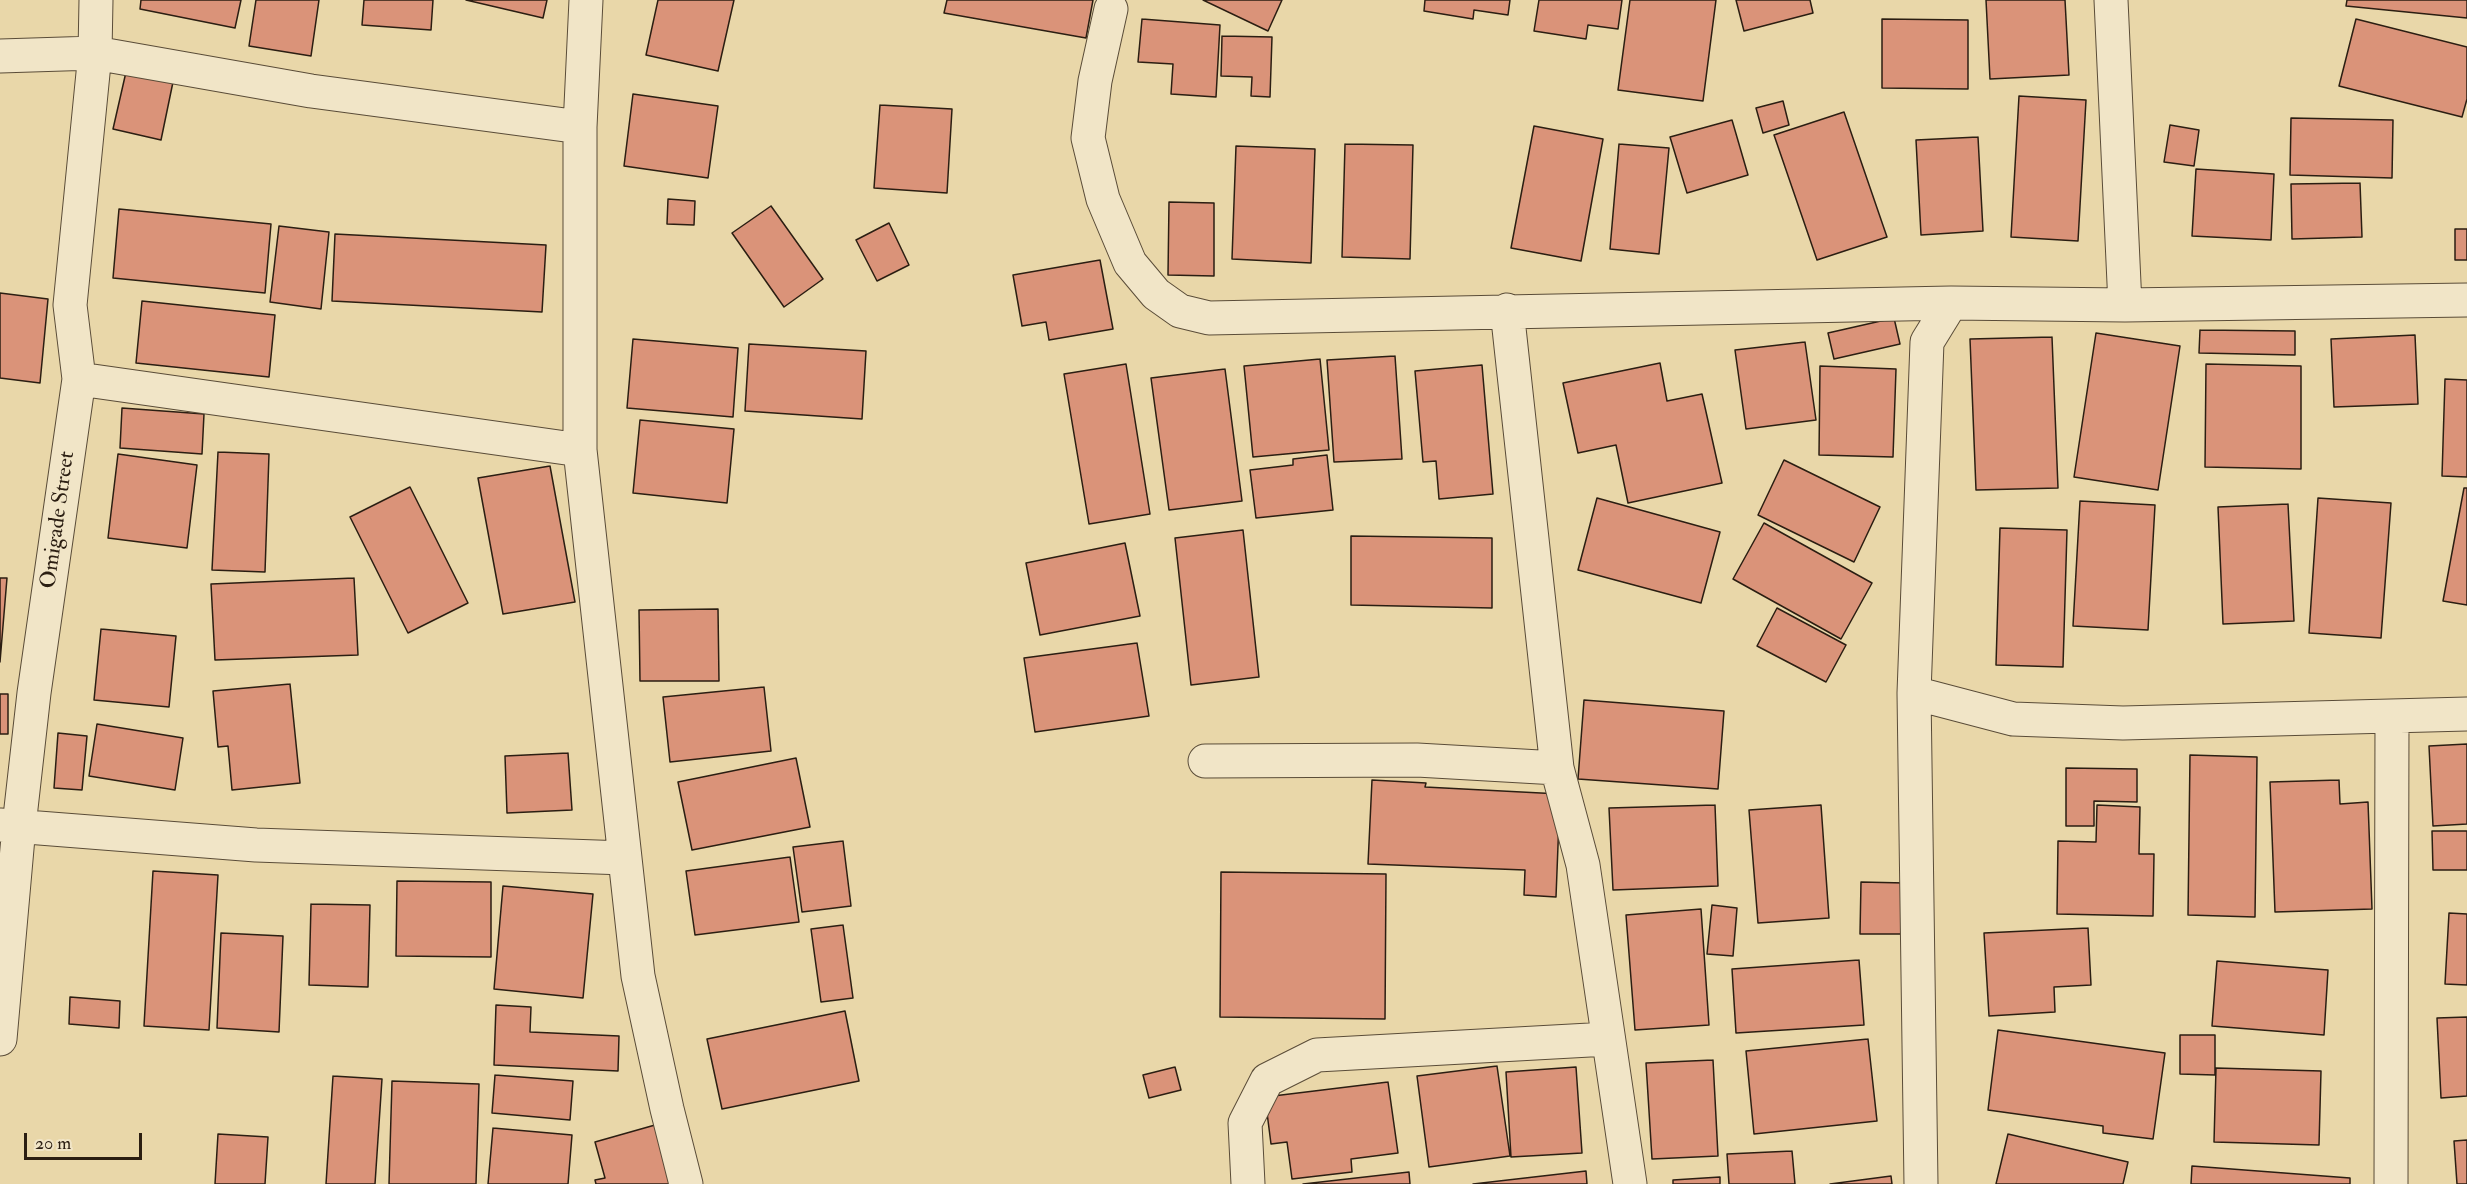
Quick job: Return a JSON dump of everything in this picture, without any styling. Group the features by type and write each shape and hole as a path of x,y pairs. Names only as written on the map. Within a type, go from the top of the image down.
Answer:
{"street":[{"name":"Omigade Street","path":"0,1039 10,826 34,693 79,379 70,305 95,53 96,0"},
{"path":"586,0 580,127 580,450 638,976 686,1184"},
{"path":"2111,0 2125,305"},
{"path":"1111,9 1095,81 1088,138 1103,199 1130,263 1156,294 1180,311 1209,318 1507,310 1952,303 2125,305 2467,300"},
{"path":"0,56 95,53 311,91 580,127"},
{"path":"1921,1184 1914,693 1928,342 1952,303"},
{"path":"1900,304 1928,342"},
{"path":"1507,310 1557,768 1583,865 1630,1184"},
{"path":"79,379 580,450"},
{"path":"1914,693 2013,719 2123,723 2467,714"},
{"path":"2391,1184 2392,717"},
{"path":"1205,761 1417,760 1557,768"},
{"path":"10,826 256,845 625,858"},
{"path":"1248,1184 1245,1123 1267,1080 1317,1055 1608,1039"}],"building":[{"path":"141,0 241,0 235,28 140,9"},
{"path":"256,0 319,0 311,56 249,46"},
{"path":"364,0 433,0 431,30 362,25"},
{"path":"466,0 547,0 543,18"},
{"path":"658,0 734,0 718,71 646,55"},
{"path":"947,0 1093,0 1086,38 944,13"},
{"path":"1203,0 1282,0 1268,31"},
{"path":"1425,0 1510,0 1508,15 1474,10 1473,19 1424,11"},
{"path":"1539,0 1622,0 1618,29 1588,25 1586,39 1534,31"},
{"path":"1630,0 1716,0 1703,101 1618,90"},
{"path":"1736,0 1810,0 1813,13 1744,31"},
{"path":"1986,0 2065,0 2069,75 1990,79"},
{"path":"2347,0 2467,0 2467,18 2346,6"},
{"path":"1142,19 1220,25 1216,97 1171,94 1173,64 1138,62"},
{"path":"1882,19 1968,20 1968,89 1882,88"},
{"path":"2356,19 2467,47 2467,99 2462,117 2339,86"},
{"path":"1222,36 1272,37 1270,97 1251,96 1252,77 1221,76"},
{"path":"126,72 173,82 161,140 113,129"},
{"path":"633,94 718,106 708,178 624,166"},
{"path":"2019,96 2086,100 2078,241 2011,237"},
{"path":"1783,101 1789,125 1763,133 1756,108"},
{"path":"880,105 952,109 947,193 874,188"},
{"path":"1844,112 1887,237 1817,260 1774,135"},
{"path":"2291,118 2393,120 2392,178 2290,175"},
{"path":"1732,120 1748,175 1687,193 1670,137"},
{"path":"2170,125 2199,130 2194,166 2164,162"},
{"path":"1534,126 1603,139 1581,261 1511,248"},
{"path":"1978,137 1983,231 1921,235 1916,140"},
{"path":"1345,144 1413,145 1410,259 1342,257"},
{"path":"1619,144 1669,148 1659,254 1610,249"},
{"path":"1236,146 1315,149 1311,263 1232,259"},
{"path":"2196,169 2274,174 2271,240 2192,236"},
{"path":"2360,183 2362,237 2292,239 2291,184"},
{"path":"668,199 695,201 694,225 667,224"},
{"path":"1169,202 1214,203 1214,276 1168,275"},
{"path":"771,206 823,279 784,307 732,233"},
{"path":"119,209 271,224 265,293 113,278"},
{"path":"889,223 909,265 877,281 856,240"},
{"path":"279,226 329,232 321,309 270,302"},
{"path":"2455,229 2467,229 2467,260 2455,260"},
{"path":"335,234 546,245 542,312 332,301"},
{"path":"1100,260 1113,329 1049,340 1046,322 1022,326 1013,275"},
{"path":"0,293 48,299 40,383 0,378"},
{"path":"142,301 275,315 269,377 136,363"},
{"path":"1894,318 1900,344 1834,359 1828,333"},
{"path":"2200,330 2295,331 2295,355 2199,353"},
{"path":"2096,333 2180,346 2158,490 2074,477"},
{"path":"2415,335 2418,404 2334,407 2331,339"},
{"path":"2052,337 2058,488 1976,490 1970,339"},
{"path":"633,339 738,348 733,417 627,408"},
{"path":"1805,342 1816,420 1746,429 1735,350"},
{"path":"749,344 866,351 862,419 745,411"},
{"path":"1395,356 1402,459 1334,462 1327,360"},
{"path":"1320,359 1329,450 1253,457 1244,366"},
{"path":"1660,363 1667,401 1702,394 1722,483 1628,503 1616,445 1578,453 1563,383"},
{"path":"1126,364 1150,514 1089,524 1064,374"},
{"path":"2206,364 2301,366 2301,469 2205,467"},
{"path":"1482,365 1493,494 1439,499 1436,461 1423,462 1415,371"},
{"path":"1820,366 1896,369 1893,457 1819,455"},
{"path":"1225,369 1242,501 1169,510 1151,378"},
{"path":"2445,379 2467,380 2467,477 2442,476"},
{"path":"122,408 204,414 202,454 120,448"},
{"path":"640,420 734,429 727,503 633,493"},
{"path":"218,452 269,454 265,572 212,570"},
{"path":"118,454 197,465 187,548 108,538"},
{"path":"1327,455 1333,510 1256,518 1250,470 1293,465 1293,459"},
{"path":"1784,460 1880,507 1854,562 1758,515"},
{"path":"550,466 575,602 503,614 478,478"},
{"path":"410,487 468,603 408,633 350,517"},
{"path":"2464,488 2467,488 2467,605 2443,601"},
{"path":"1597,498 1720,532 1701,603 1578,570"},
{"path":"2318,498 2391,503 2381,638 2309,633"},
{"path":"2080,501 2155,505 2148,630 2073,626"},
{"path":"2288,504 2294,621 2223,624 2218,507"},
{"path":"1764,523 1872,583 1841,639 1733,579"},
{"path":"2000,528 2067,530 2063,667 1996,665"},
{"path":"1243,530 1259,677 1191,685 1175,538"},
{"path":"1351,536 1492,538 1492,608 1351,605"},
{"path":"1125,543 1140,616 1040,635 1026,563"},
{"path":"0,578 7,578 0,662"},
{"path":"354,578 358,655 215,660 211,584"},
{"path":"1777,608 1846,645 1826,682 1757,646"},
{"path":"718,609 719,681 640,681 639,610"},
{"path":"101,629 176,636 169,707 94,700"},
{"path":"1137,643 1149,716 1035,732 1024,658"},
{"path":"290,684 300,783 232,790 228,746 218,747 213,691"},
{"path":"764,687 771,751 670,762 663,697"},
{"path":"0,694 8,694 8,734 0,734"},
{"path":"1584,700 1724,711 1718,789 1578,779"},
{"path":"97,724 183,738 175,790 89,776"},
{"path":"58,733 87,736 82,790 54,788"},
{"path":"2467,744 2467,824 2433,826 2429,746"},
{"path":"568,753 572,810 507,813 505,756"},
{"path":"2190,755 2257,757 2255,917 2188,915"},
{"path":"796,758 810,827 692,850 678,782"},
{"path":"2066,768 2137,769 2137,802 2094,801 2094,826 2066,826"},
{"path":"1372,780 1426,783 1425,787 1560,794 1556,897 1524,895 1525,870 1368,864"},
{"path":"2339,780 2340,804 2368,802 2372,909 2275,912 2270,782"},
{"path":"1715,805 1718,886 1613,890 1609,808"},
{"path":"1821,805 1829,918 1758,923 1749,810"},
{"path":"2097,805 2140,807 2139,854 2154,854 2153,916 2057,914 2058,841 2096,842"},
{"path":"2432,831 2467,831 2467,870 2433,870"},
{"path":"843,841 851,906 802,912 793,847"},
{"path":"790,857 799,922 695,935 686,871"},
{"path":"153,871 218,875 209,1030 144,1026"},
{"path":"1221,872 1386,874 1385,1019 1220,1017"},
{"path":"397,881 491,882 491,957 396,956"},
{"path":"1861,882 1905,883 1905,934 1860,934"},
{"path":"503,886 593,894 583,998 494,989"},
{"path":"311,904 370,905 368,987 309,985"},
{"path":"1712,905 1737,908 1733,956 1707,954"},
{"path":"1701,909 1709,1025 1635,1030 1626,915"},
{"path":"2449,913 2467,914 2467,985 2445,984"},
{"path":"843,925 853,998 821,1002 811,929"},
{"path":"2088,928 2091,985 2054,987 2055,1012 1989,1016 1984,933"},
{"path":"221,933 283,936 279,1032 217,1028"},
{"path":"1859,960 1864,1025 1736,1033 1732,969"},
{"path":"2217,961 2328,970 2324,1035 2212,1026"},
{"path":"70,997 120,1001 119,1028 69,1024"},
{"path":"496,1005 531,1007 530,1032 619,1036 618,1071 494,1065"},
{"path":"845,1011 859,1081 722,1109 707,1039"},
{"path":"2467,1017 2467,1096 2441,1098 2437,1018"},
{"path":"1998,1030 2165,1053 2153,1139 2103,1133 2103,1126 1988,1110"},
{"path":"2180,1035 2215,1035 2215,1075 2180,1074"},
{"path":"1868,1039 1877,1121 1754,1134 1746,1051"},
{"path":"1713,1060 1718,1156 1652,1159 1646,1063"},
{"path":"1497,1066 1510,1156 1429,1167 1417,1076"},
{"path":"1175,1067 1181,1090 1149,1098 1143,1075"},
{"path":"1576,1067 1582,1153 1511,1157 1506,1072"},
{"path":"2216,1068 2321,1071 2319,1145 2214,1142"},
{"path":"495,1075 573,1081 570,1120 492,1113"},
{"path":"333,1076 382,1079 375,1184 326,1184"},
{"path":"392,1081 479,1084 476,1184 389,1184"},
{"path":"1388,1082 1398,1153 1351,1159 1352,1172 1292,1179 1287,1142 1271,1144 1265,1097"},
{"path":"655,1125 672,1184 596,1184 595,1180 605,1178 595,1142"},
{"path":"493,1128 572,1135 568,1184 488,1184"},
{"path":"218,1134 268,1137 265,1184 215,1184"},
{"path":"2008,1134 2128,1162 2123,1184 1996,1184"},
{"path":"2467,1140 2467,1184 2457,1184 2454,1141"},
{"path":"1792,1151 1795,1184 1729,1184 1727,1154"},
{"path":"2192,1166 2350,1178 2350,1184 2191,1184"},
{"path":"1586,1171 1587,1184 1473,1184"},
{"path":"1409,1172 1410,1184 1303,1184"},
{"path":"1891,1176 1892,1184 1830,1184"},
{"path":"1720,1177 1720,1184 1673,1184 1673,1180"}]}
